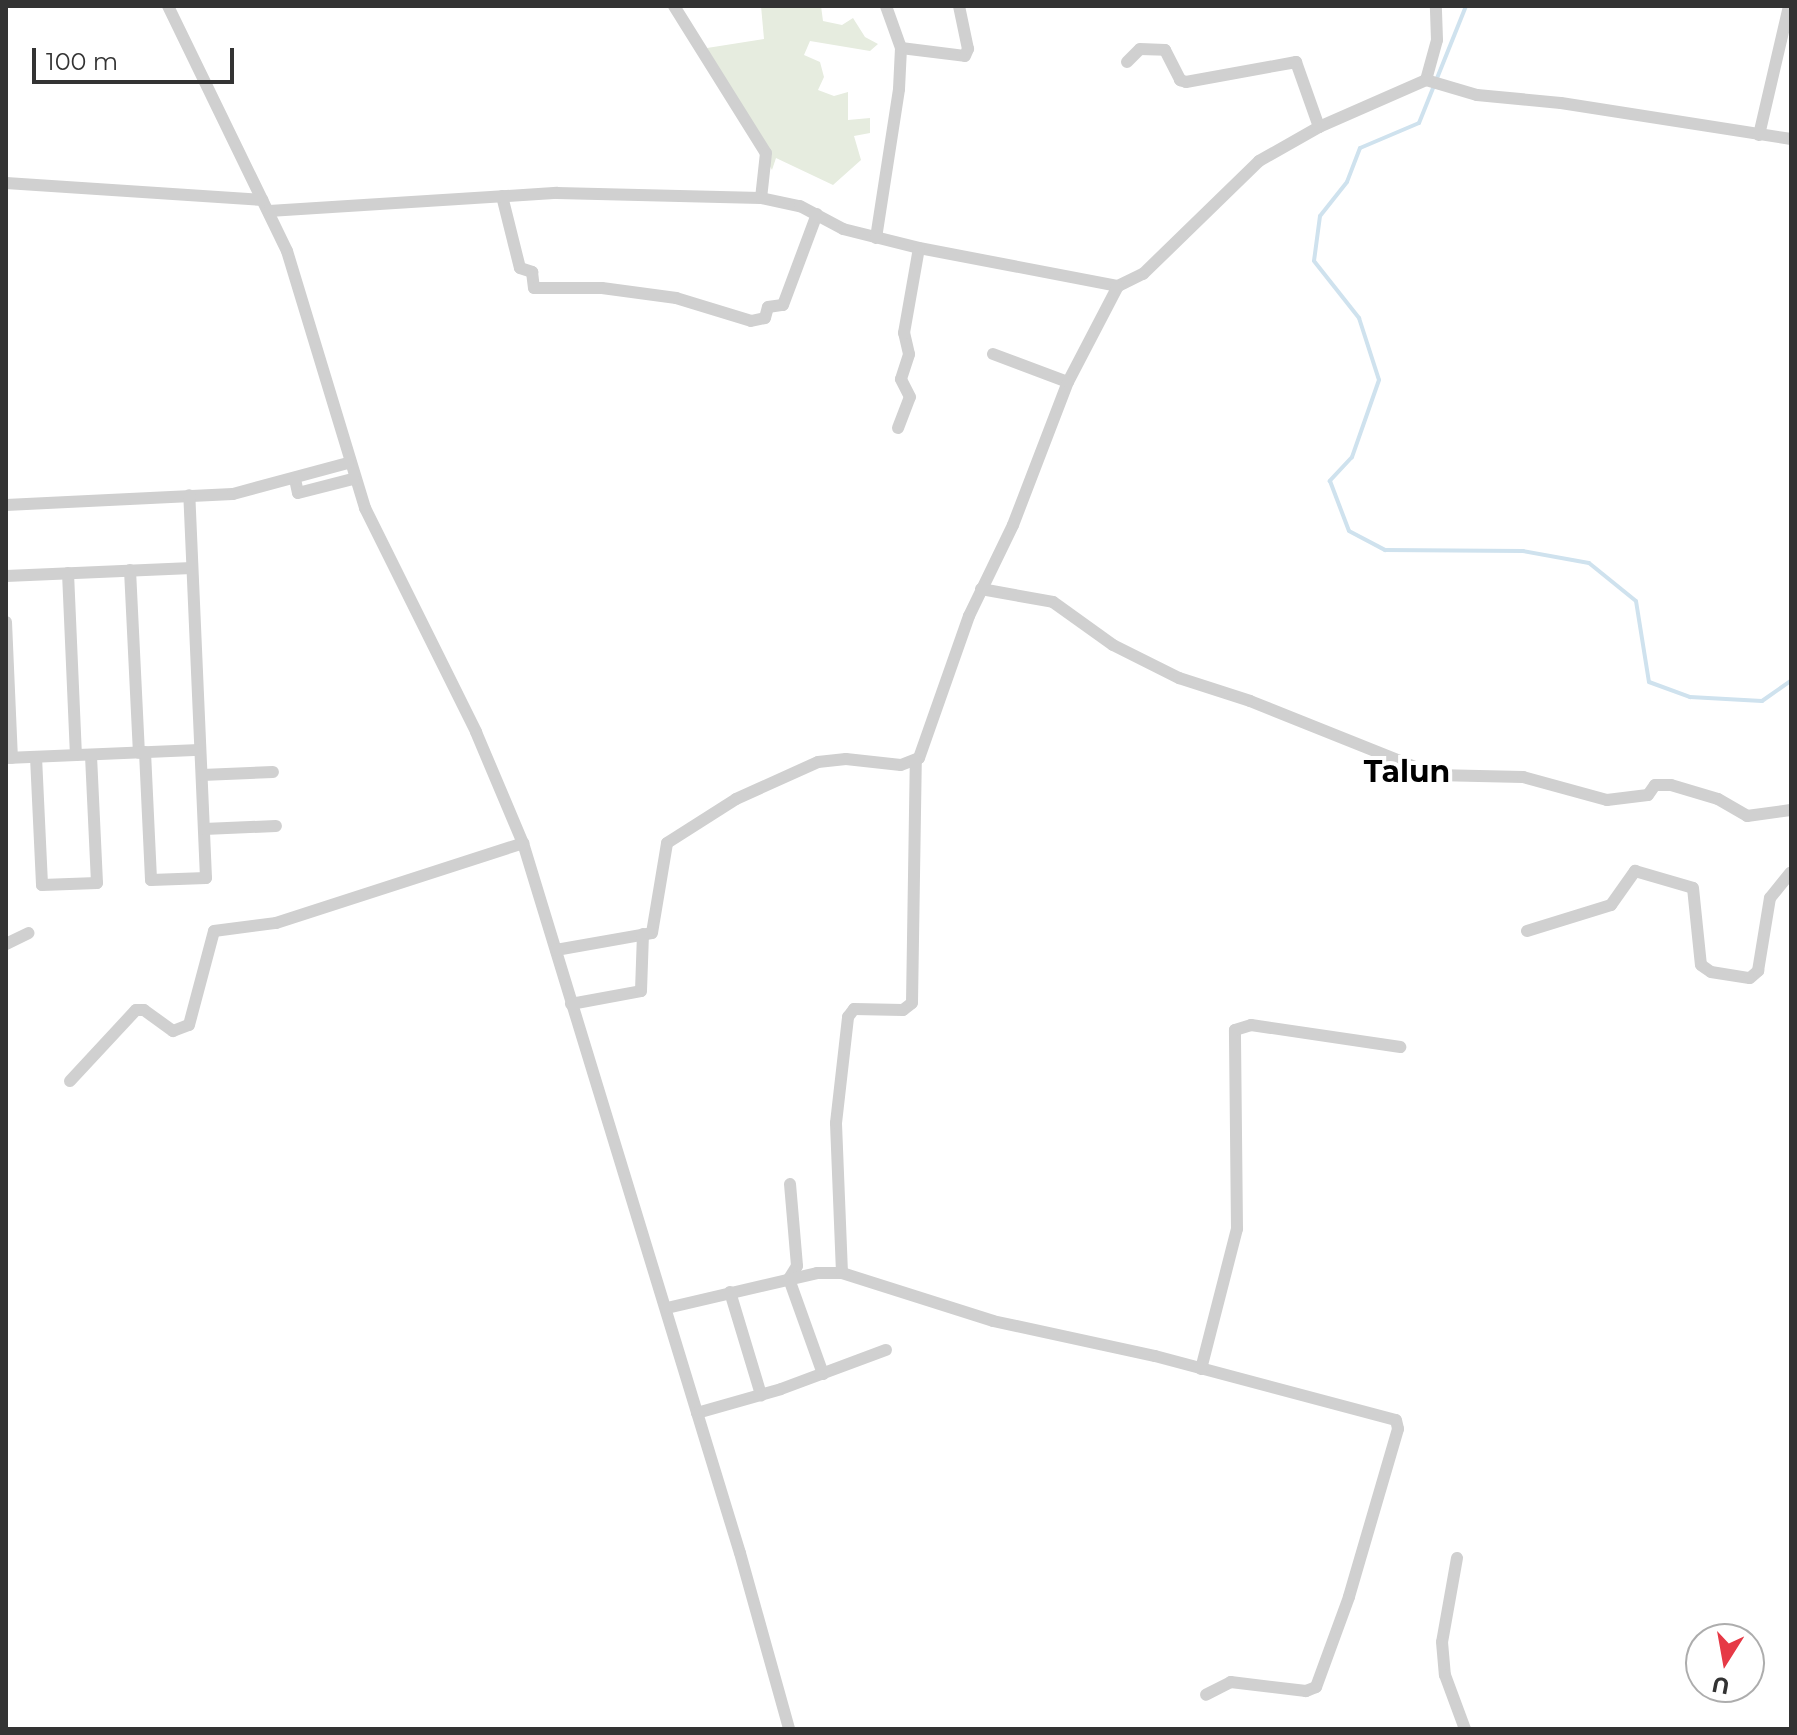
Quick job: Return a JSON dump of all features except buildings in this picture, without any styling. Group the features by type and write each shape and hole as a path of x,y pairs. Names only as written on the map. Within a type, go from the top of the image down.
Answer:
{"street":[{"path":"168,6 266,205 307,308 353,479 476,732 523,843 667,1308 784,1728"},
{"path":"674,6 766,153 761,198"},
{"path":"876,238 896,132 901,48 886,6"},
{"path":"901,48 965,56 968,49 959,6"},
{"path":"1429,80 1437,40 1436,6"},
{"path":"1759,135 1789,6"},
{"path":"1127,62 1140,49 1165,50 1180,80 1186,82 1296,62 1319,127"},
{"path":"6,183 266,205 502,196 761,198 817,214 843,229 876,238 1118,286 1143,274 1246,171 1319,127 1429,80 1477,95 1561,103 1791,139"},
{"path":"502,196 520,268 532,272 534,288 602,288 676,298 751,321 765,318 768,307 783,305 817,214"},
{"path":"898,428 910,397 901,379 909,354 904,333 919,248"},
{"path":"842,1273 836,1123 848,1017 854,1009 903,1010 912,1003 916,761 981,589 1013,525 1068,382 1118,286"},
{"path":"993,354 1068,382"},
{"path":"6,505 233,494 348,463"},
{"path":"295,479 298,493 353,479"},
{"path":"130,570 151,880 206,878 189,495"},
{"path":"6,576 192,568"},
{"path":"68,573 76,755"},
{"path":"981,589 1053,602 1113,645 1179,678 1250,701 1429,774 1523,777 1607,800 1650,795 1657,784 1671,785 1718,799 1747,816 1791,810"},
{"path":"6,622 9,758 200,750"},
{"path":"36,757 42,885 97,883 91,755"},
{"path":"556,950 652,933 658,923 666,845 687,828 818,762 901,765 916,761"},
{"path":"202,775 273,772"},
{"path":"204,829 276,826"},
{"path":"70,1081 136,1010 181,1029 214,931 276,923 523,843"},
{"path":"1527,931 1611,905 1635,871 1693,888 1701,965 1711,972 1750,978 1758,971 1770,898 1791,872"},
{"path":"6,944 29,933"},
{"path":"571,1004 641,991 643,934"},
{"path":"1201,1369 1237,1229 1235,1030 1251,1025 1400,1047"},
{"path":"789,1279 797,1266 790,1184"},
{"path":"667,1308 789,1279 842,1273 993,1321 1201,1369 1391,1418 1399,1427 1349,1597 1316,1687 1306,1691 1231,1682 1206,1695"},
{"path":"789,1279 823,1374"},
{"path":"730,1292 761,1395"},
{"path":"697,1413 761,1395 886,1350"},
{"path":"1457,1558 1443,1651 1445,1675 1465,1729"}],"shaded area":[{"path":"761,6 821,6 823,21 842,25 853,18 865,37 878,44 870,51 810,41 804,55 820,62 824,77 818,90 834,96 848,92 848,120 870,118 870,133 854,136 861,160 833,185 776,158 772,170 707,48 764,39"}],"waterway":[{"path":"1466,6 1419,123 1360,148 1347,182 1320,216 1314,261 1359,318 1379,380 1352,457 1330,481 1349,531 1385,550 1523,551 1589,563 1636,601 1649,682 1690,697 1762,701 1791,681"}],"district":[{"name":"Talun","path":"1407,772"}]}
